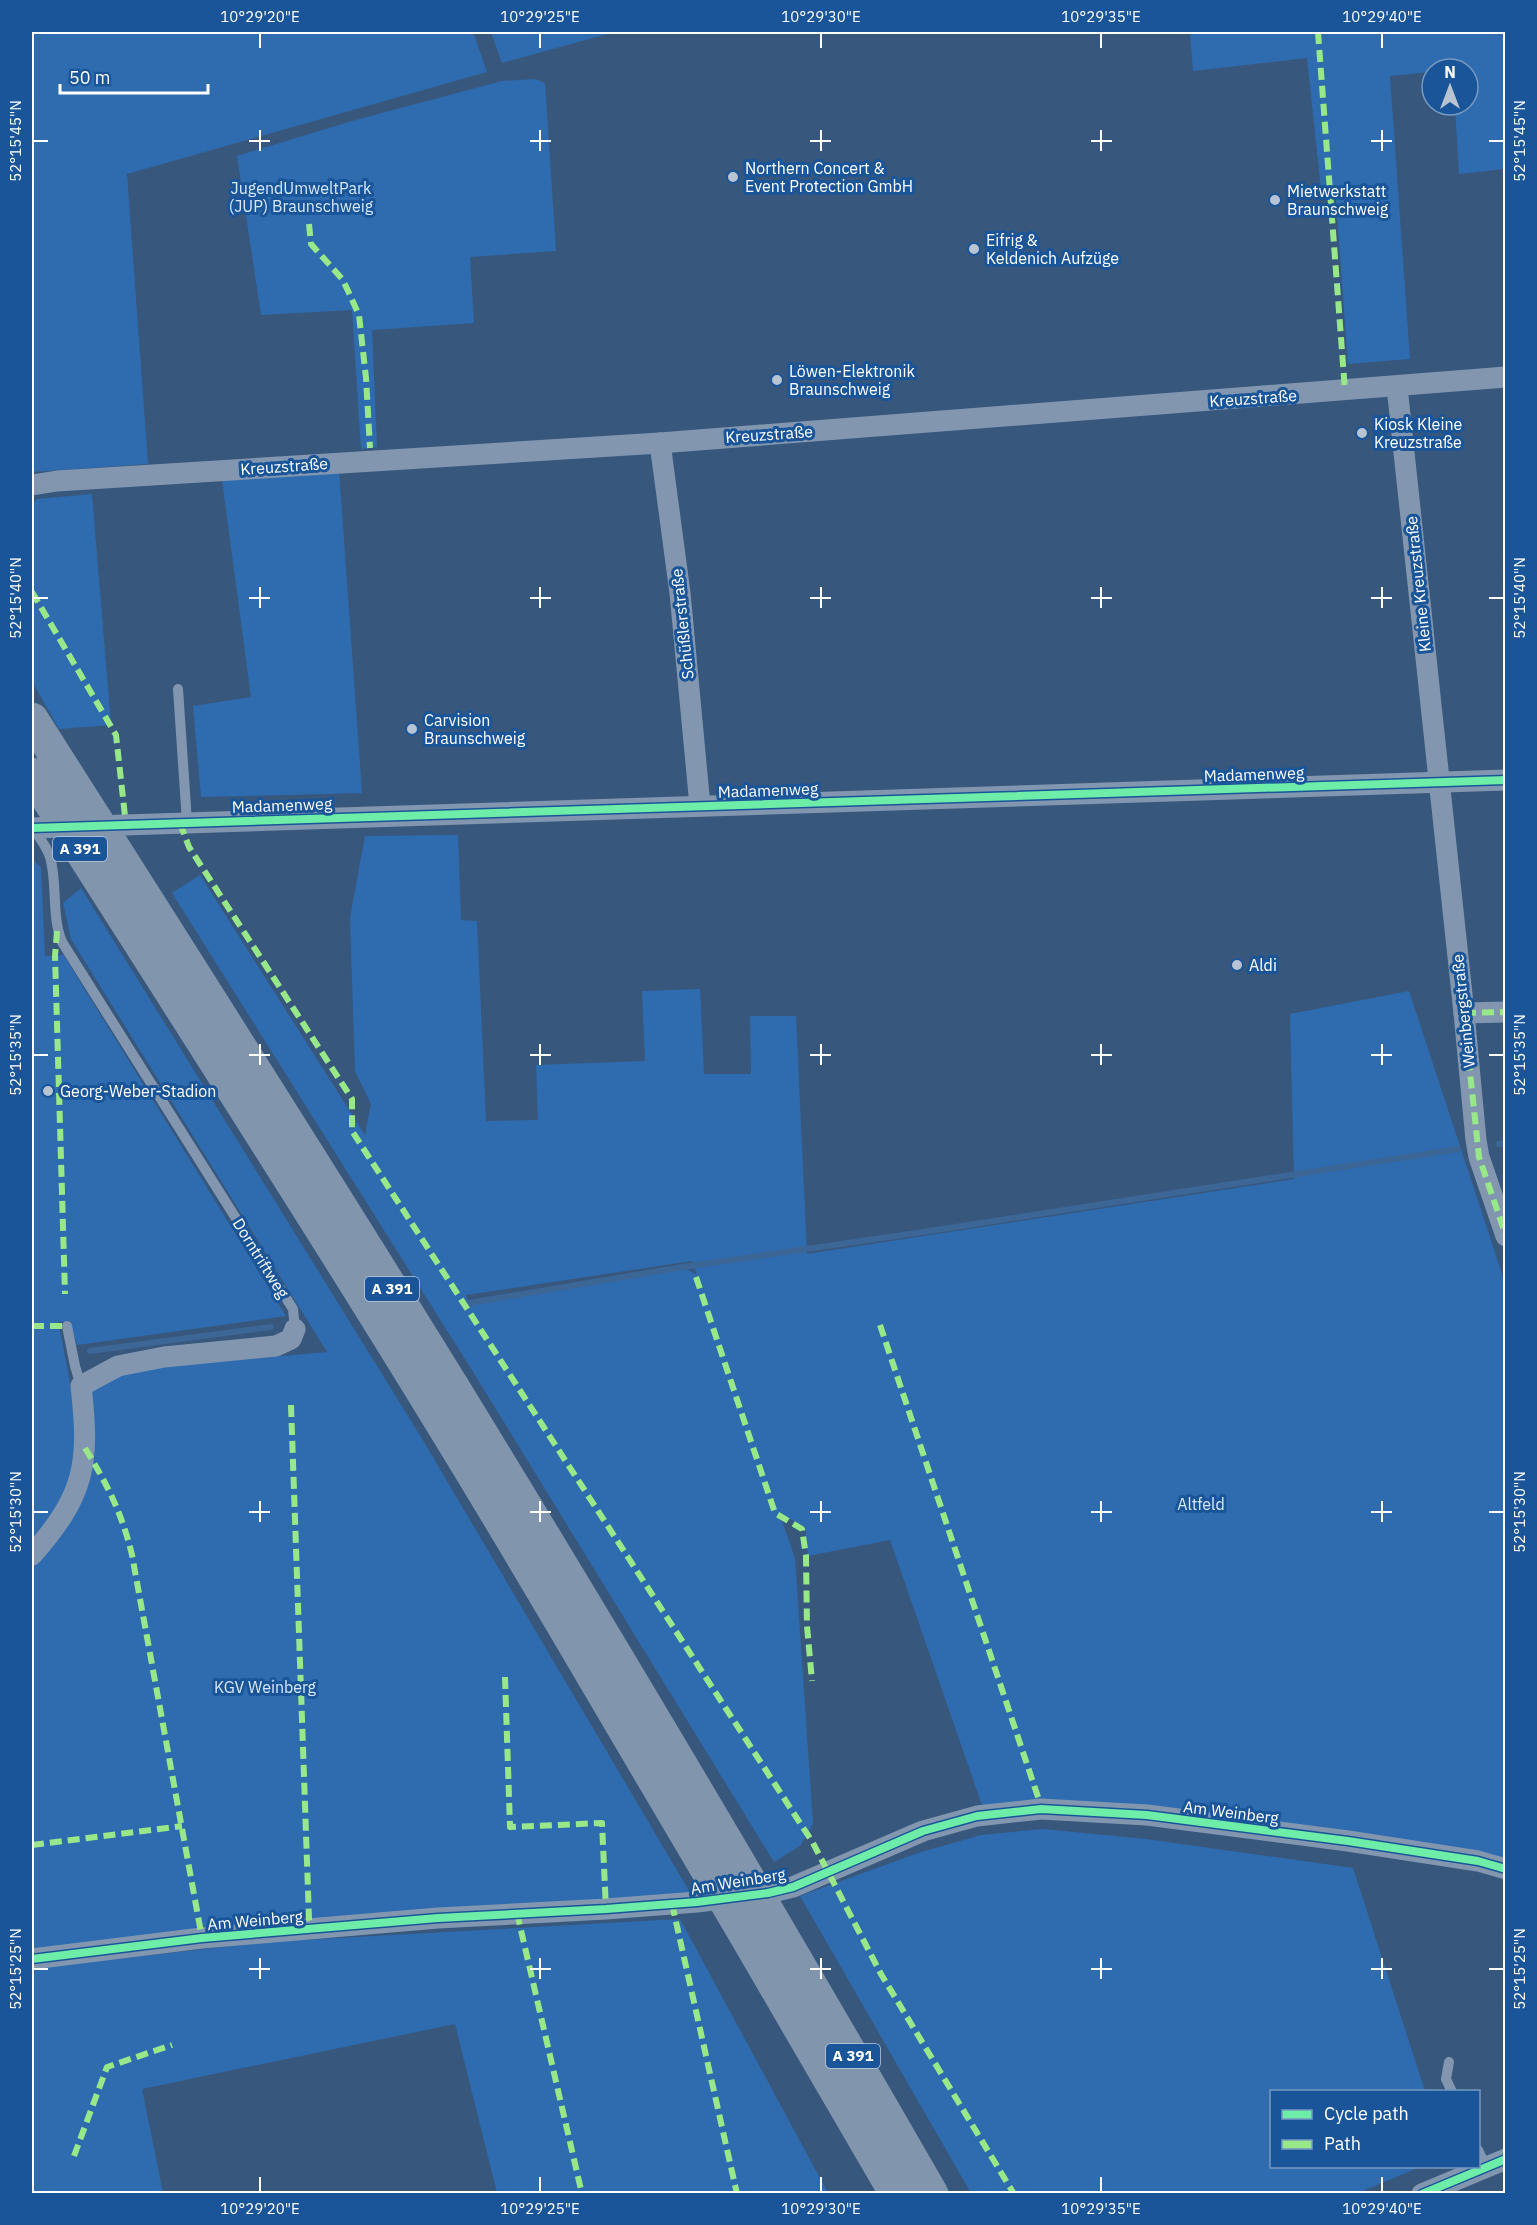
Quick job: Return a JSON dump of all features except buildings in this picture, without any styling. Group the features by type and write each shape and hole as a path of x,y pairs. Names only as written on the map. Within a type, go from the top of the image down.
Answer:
{"highway":[{"name":"A 391","path":"32,719 284,1171 422,1394 932,2193"},
{"name":"A 391","path":"32,774 143,921"},
{"name":"A 391","path":"759,1924 896,2193"}],"street":[{"name":"Kreuzstraße","path":"32,484 93,478 660,442 1506,377"},
{"name":"Kleine Kreuzstraße","path":"1397,387 1439,782"},
{"name":"Schüßlerstraße","path":"660,442 680,593 700,806"},
{"name":"Madamenweg","path":"32,828 1506,780"},
{"name":"Weinbergstraße","path":"1439,782 1479,1157 1506,1236"},
{"path":"1464,1014 1506,1012"},
{"name":"Dorntriftweg","path":"81,1386 118,1366 164,1357 276,1346 291,1339 296,1329"},
{"path":"32,1555 63,1515 78,1486 85,1448 81,1386"},
{"name":"Am Weinberg","path":"32,1959 202,1938 438,1918 697,1902 768,1893 794,1887 923,1831 977,1816 1040,1806 1182,1820 1348,1841 1478,1862 1506,1869"},
{"path":"1482,2159 1506,2159"},
{"path":"1422,2193 1466,2168"}],"lane":[{"path":"178,689 187,822"},
{"name":"Dorntriftweg","path":"32,828 49,854 53,870 57,931 62,942 293,1309 296,1329"},
{"path":"67,1326 81,1386"},
{"path":"1449,2062 1446,2079 1452,2090"}],"green space":[{"path":"32,32 473,32 487,72 127,174 148,464 32,472"},
{"path":"491,32 615,32 502,63"},
{"path":"1190,32 1505,32 1505,169 1459,174 1456,117 1480,117 1480,57 1420,57 1420,73 1390,76 1410,359 1348,364 1335,187 1321,189 1307,58 1193,71"},
{"name":"JugendUmweltPark (JUP) Braunschweig","path":"535,79 545,83 556,251 470,257 474,323 372,330 377,447 361,449 352,310 261,315 237,156 352,121 502,81"},
{"path":"339,470 362,793 201,797 193,706 251,697 222,480"},
{"path":"92,494 111,725 59,729 32,681 32,505 37,499"},
{"name":"Altfeld","path":"458,835 461,920 477,921 486,1121 538,1120 536,1065 645,1061 642,991 700,989 704,1074 751,1074 750,1016 796,1016 807,1254 1294,1179 1290,1014 1409,991 1505,1283 1505,1861 983,1808 890,1540 808,1556 805,1527 779,1513 795,1558 813,1824 800,1846 774,1862 475,1375 172,893 200,875 365,1135 371,1104 355,1071 350,918 365,836","holes":["692,1261 697,1275 683,1267 469,1303 466,1295"]},
{"path":"32,859 41,867 45,956 63,954 286,1316 77,1345 70,1321 58,1322 72,1393 75,1442 73,1466 67,1489 57,1512 32,1545"},
{"name":"KGV Weinberg","path":"81,888 421,1437 691,1894 32,1951 32,1568 68,1522 89,1480 93,1449 88,1389 135,1369 327,1352 71,939 63,903"},
{"path":"1043,1829 1146,1839 1353,1868 1425,2090 1270,2090 1270,2168 1418,2168 1358,2193 971,2193 800,1896 918,1853 981,1835"},
{"path":"680,1919 828,2193 497,2193 455,2024 142,2089 163,2193 32,2193 32,1974 37,1968 266,1942"}],"waterway":[{"path":"1499,1144 1506,1143"},
{"path":"469,1303 683,1267 1458,1149"},
{"path":"90,1351 271,1327"}],"marked path":[{"path":"1318,32 1345,391"},
{"path":"309,224 311,244 343,280 359,315 370,448"},
{"path":"32,592 116,735 126,825"},
{"path":"180,823 189,847 352,1099 352,1131 813,1843 881,1974 1014,2194"},
{"path":"57,931 55,956 65,1294"},
{"path":"1461,987 1479,1157 1506,1236"},
{"path":"1464,1013 1506,1012"},
{"path":"696,1277 775,1513 802,1529 806,1556 807,1626 812,1681"},
{"path":"880,1325 1040,1803"},
{"path":"32,1326 67,1326"},
{"path":"291,1405 309,1919 312,1928"},
{"path":"85,1448 113,1499 132,1555 202,1938"},
{"path":"505,1677 510,1827 602,1823 606,1909"},
{"path":"32,1845 182,1826"},
{"path":"672,1904 737,2194"},
{"path":"517,1913 582,2194"},
{"path":"74,2156 107,2067 172,2045"}],"cycle path":[{"path":"32,828 1506,780"},
{"path":"32,1959 202,1938 438,1918 697,1902 768,1893 793,1887 923,1831 977,1816 1041,1809 1147,1815 1348,1841 1478,1861 1506,1869"},
{"path":"1422,2194 1506,2159"}],"place":[{"name":"Northern Concert & Event Protection GmbH","path":"733,177"},
{"name":"Mietwerkstatt Braunschweig","path":"1275,200"},
{"name":"Eifrig & Keldenich Aufzüge","path":"974,249"},
{"name":"Löwen-Elektronik Braunschweig","path":"777,380"},
{"name":"Kiosk Kleine Kreuzstraße","path":"1362,433"},
{"name":"Carvision Braunschweig","path":"412,729"},
{"name":"Aldi","path":"1237,965"},
{"name":"Georg-Weber-Stadion","path":"48,1091"}]}
